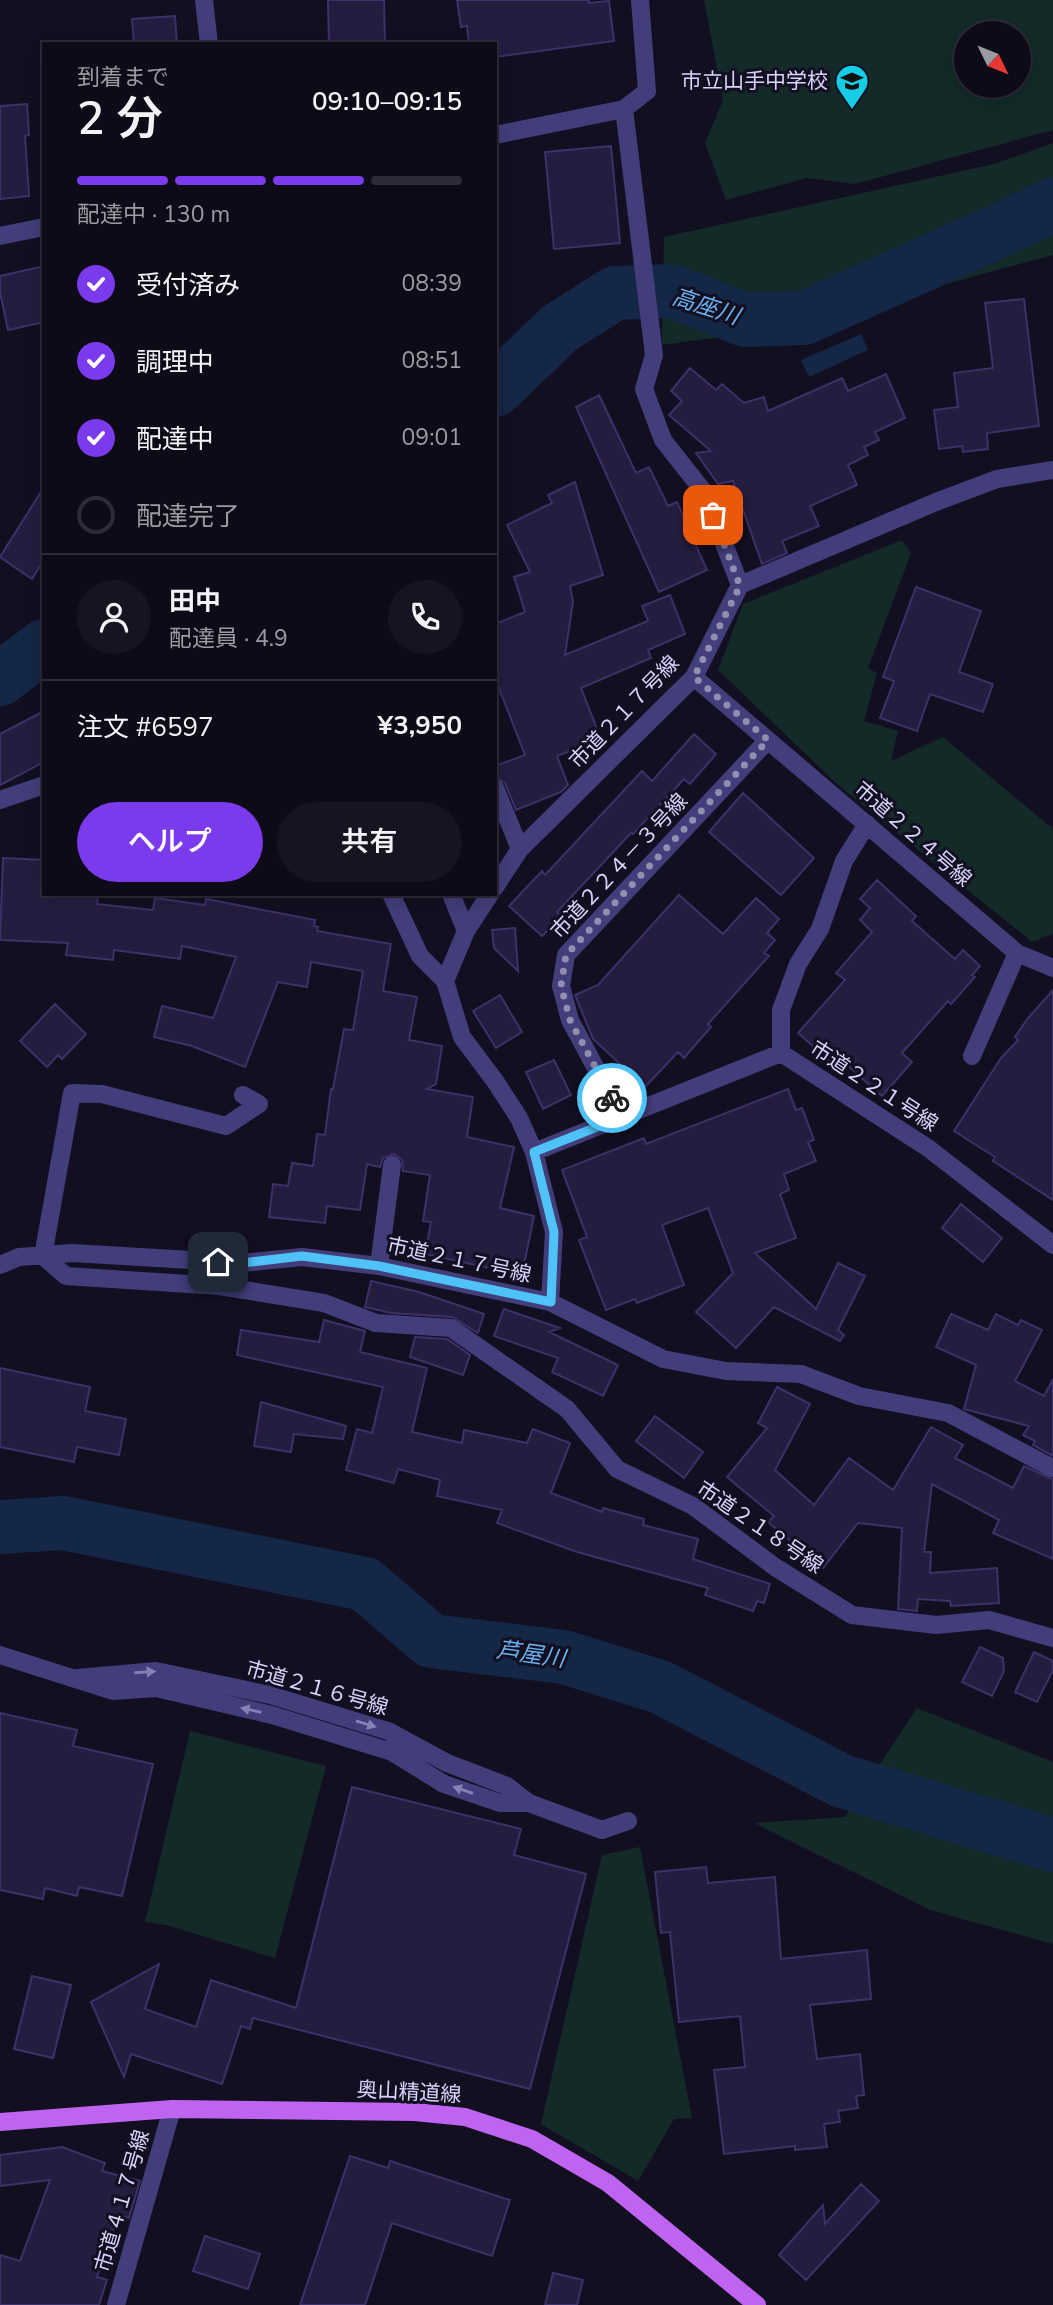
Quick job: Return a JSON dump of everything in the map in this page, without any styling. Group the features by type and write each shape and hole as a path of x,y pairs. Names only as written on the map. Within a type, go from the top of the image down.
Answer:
{"main road":[{"name":"奥山精道線","path":"0,2122 172,2109 415,2112 465,2117 533,2139 608,2183 757,2305"}],"street":[{"path":"204,0 209,42"},
{"path":"497,135 624,109 647,91 640,0"},
{"path":"624,109 654,355 644,389 663,440 704,492 740,586 936,502 997,479 1053,470"},
{"path":"0,236 42,227"},
{"name":"市道２１７号線","path":"497,884 520,849 694,677 740,586"},
{"name":"市道２２４号線","path":"694,677 1017,953 1053,968"},
{"name":"市道２２４－３号線","path":"622,1117 570,1020 561,986 566,955 768,740"},
{"path":"0,800 42,786"},
{"path":"497,793 520,849"},
{"path":"781,1053 781,1010 798,964 820,929 844,861 867,824"},
{"path":"392,896 420,956 445,981 466,931 489,896"},
{"path":"452,896 466,931"},
{"path":"972,1056 1017,953"},
{"name":"市道２１７号線","path":"0,1265 19,1257 72,1252 242,1263 302,1256 379,1266 551,1302 554,1232 534,1152 519,1118 462,1037 445,981"},
{"name":"市道２２１号線","path":"534,1152 781,1053 928,1148 1053,1245"},
{"path":"43,1256 72,1093 102,1094 226,1126 259,1104 243,1095"},
{"path":"379,1266 392,1166"},
{"name":"市道２１８号線","path":"43,1256 66,1276 219,1286 324,1303 376,1323 451,1328 567,1409 617,1469 693,1506 775,1567 852,1615 936,1625 989,1620 1053,1638"},
{"path":"551,1302 663,1359 726,1371 801,1374 859,1396 948,1413 1052,1468"},
{"name":"市道２１６号線","path":"0,1655 113,1691 156,1688 272,1715 392,1752 455,1788 500,1803 529,1803 602,1830 628,1821"},
{"name":"市道４１７号線","path":"116,2305 172,2109"}],"green space":[{"name":"市立山手中学校","path":"704,0 1053,0 1053,130 855,184 807,178 726,200 705,143 723,100"},
{"path":"1053,143 1053,255 776,330 662,345 664,237 994,164"},
{"path":"902,540 911,553 868,668 877,673 864,721 898,731 891,761 943,737 1053,829 1053,934 1032,942 838,785 718,670 743,604"},
{"path":"917,1708 1053,1762 1053,1944 930,1910 754,1823 845,1817"},
{"path":"190,1731 326,1766 275,1958 166,1925 145,1922"},
{"path":"640,1847 692,2118 674,2119 638,2181 541,2124 602,1855"}],"water":[{"path":"861,334 868,350 809,377 801,360"}],"building":[{"path":"328,0 384,0 385,42 329,42"},
{"path":"457,0 589,0 589,3 609,1 614,41 497,57 497,42 469,42 467,26 461,27"},
{"path":"175,16 177,42 134,42 132,19"},
{"path":"27,104 29,135 25,136 29,196 0,199 0,106"},
{"path":"611,146 620,243 554,249 545,152"},
{"path":"42,266 42,322 8,330 0,292 0,276"},
{"path":"1024,299 1039,426 987,433 988,449 963,452 962,446 939,449 934,410 958,407 954,373 993,368 985,303"},
{"path":"690,368 716,390 722,384 744,403 764,397 768,411 842,378 848,391 886,374 905,418 875,432 879,440 864,447 868,455 848,465 857,485 810,506 819,526 782,541 787,553 762,564 733,481 718,484 696,453 711,451 669,415 682,401 671,391"},
{"path":"599,395 636,473 649,467 668,506 677,502 707,570 659,592 576,407"},
{"path":"575,482 603,575 570,586 573,602 565,655 648,621 642,606 670,595 685,634 648,650 651,658 581,688 601,739 557,756 568,785 561,792 516,810 505,783 497,778 497,765 525,755 497,683 497,623 525,612 514,577 530,572 507,525 552,503 548,495"},
{"path":"42,490 42,563 32,579 0,557"},
{"path":"916,587 981,611 959,672 993,684 983,712 930,694 917,731 880,718 894,681 883,677"},
{"path":"42,712 42,763 0,785 0,734"},
{"path":"694,734 716,754 690,784 684,779 633,834 631,833 557,912 561,916 542,936 509,906 542,871 545,875 642,771 652,781"},
{"path":"743,793 814,858 781,895 709,832"},
{"path":"3,858 42,860 42,896 98,896 97,904 153,910 155,898 205,905 206,899 315,920 317,931 391,944 383,991 417,997 409,1040 442,1046 436,1084 427,1089 473,1097 467,1137 514,1147 500,1208 534,1216 522,1275 425,1254 431,1222 423,1221 430,1175 403,1171 402,1160 394,1154 383,1158 380,1167 367,1164 360,1210 327,1206 325,1223 269,1217 273,1184 288,1186 292,1163 313,1166 317,1134 325,1135 331,1089 344,1029 353,1030 363,971 311,962 307,987 278,982 245,1067 192,1046 154,1037 162,1006 213,1018 236,957 182,946 180,959 114,950 113,960 66,955 68,943 0,940"},
{"path":"877,880 916,916 912,921 955,959 963,950 980,966 972,975 975,977 951,1004 948,1001 902,1053 912,1062 882,1096 838,1057 832,1063 798,1033 845,980 836,973 872,932 860,920 870,908 860,899"},
{"path":"679,895 723,934 756,898 779,919 767,933 775,940 764,953 769,956 708,1024 711,1027 684,1058 678,1052 645,1087 593,1039 575,995 598,985"},
{"path":"515,928 518,971 494,948 492,930"},
{"path":"1053,990 1053,1200 993,1161 995,1157 954,1131 1001,1058 1018,1040 1015,1037 1028,1018"},
{"path":"500,995 522,1032 496,1048 473,1011"},
{"path":"55,1004 86,1034 62,1059 58,1055 47,1067 20,1041"},
{"path":"554,1060 571,1095 543,1109 526,1072"},
{"path":"788,1089 796,1110 802,1108 814,1140 808,1142 816,1161 784,1174 789,1190 780,1194 796,1238 755,1253 816,1309 838,1263 865,1276 838,1330 844,1335 840,1341 774,1307 736,1348 696,1312 733,1273 708,1208 662,1225 684,1285 637,1303 635,1299 606,1310 579,1240 587,1237 562,1170 644,1138 646,1144"},
{"path":"961,1204 1002,1238 983,1262 942,1228"},
{"path":"371,1281 419,1292 484,1314 478,1333 452,1317 391,1313 365,1307"},
{"path":"504,1309 560,1328 549,1332 618,1365 603,1396 552,1372 558,1358 494,1336"},
{"path":"951,1314 988,1330 996,1314 1018,1325 1021,1320 1042,1330 1015,1381 1044,1396 1053,1379 1053,1456 1033,1445 1035,1441 1023,1435 1029,1426 964,1409 976,1365 936,1347"},
{"path":"324,1320 365,1331 360,1352 427,1368 412,1432 462,1443 464,1430 527,1443 533,1429 570,1443 551,1493 602,1512 603,1508 644,1519 643,1525 698,1539 693,1559 770,1584 764,1603 757,1601 753,1611 705,1595 708,1588 577,1552 497,1523 502,1510 437,1496 440,1480 398,1469 394,1483 346,1470 357,1429 372,1433 383,1387 237,1355 241,1330 319,1342"},
{"path":"415,1337 447,1339 470,1355 463,1375 410,1357"},
{"path":"0,1368 90,1387 85,1411 126,1419 119,1455 77,1447 74,1462 0,1447"},
{"path":"777,1387 810,1404 775,1470 814,1505 849,1458 893,1490 931,1427 963,1445 955,1458 1013,1488 1024,1466 1053,1479 1053,1559 993,1533 999,1520 932,1484 924,1552 931,1552 930,1573 997,1568 999,1603 951,1606 950,1601 918,1599 917,1611 898,1609 902,1528 858,1523 823,1568 768,1522 774,1516 727,1477 767,1428 758,1423"},
{"path":"261,1402 346,1426 343,1439 294,1434 291,1452 254,1446"},
{"path":"655,1416 703,1452 684,1478 636,1441"},
{"path":"980,1647 1003,1658 1004,1671 992,1696 962,1682"},
{"path":"1034,1652 1053,1661 1053,1670 1037,1702 1015,1692"},
{"path":"0,1713 77,1730 73,1746 153,1764 122,1896 79,1887 77,1896 45,1888 43,1899 0,1890"},
{"path":"352,1787 521,1829 514,1855 586,1874 530,2089 253,2018 250,2029 241,2026 222,2084 131,2054 124,2077 91,2002 159,1964 145,2009 196,2027 211,1980 296,2008"},
{"path":"706,1867 708,1883 775,1877 781,1959 867,1950 871,1999 810,2005 817,2059 860,2054 864,2095 856,2096 858,2108 838,2111 840,2122 824,2124 827,2147 795,2150 795,2146 724,2154 714,2070 745,2067 740,2016 679,2022 670,1932 661,1933 655,1872"},
{"path":"32,1976 71,1985 53,2058 14,2049"},
{"path":"62,2147 105,2163 102,2171 140,2181 129,2218 119,2215 97,2277 107,2280 99,2305 0,2305 0,2255 20,2261 50,2180 0,2186 0,2155"},
{"path":"350,2156 388,2168 390,2161 510,2200 492,2256 392,2223 365,2305 300,2305"},
{"path":"861,2184 879,2201 806,2280 779,2255 823,2205 825,2224"},
{"path":"205,2236 260,2254 248,2289 193,2271"},
{"path":"553,2273 583,2280 577,2305 545,2305"}],"waterway":[{"name":"高座川","path":"497,388 560,328 615,293 672,291 745,320 804,318 1053,205"},
{"name":"高座川","path":"0,679 42,648"},
{"name":"芦屋川","path":"0,1527 63,1523 365,1584 431,1641 564,1657 660,1687 842,1781 1053,1845"}],"way so far":[{"path":"612,1098 570,1020 561,986 566,955 768,740 694,677 740,586 713,515"}],"place":[{"name":"市立山手中学校","path":"852,111"}],"route":[{"path":"218,1262 242,1263 302,1256 379,1266 551,1302 554,1232 534,1152 622,1117 612,1098"}]}
